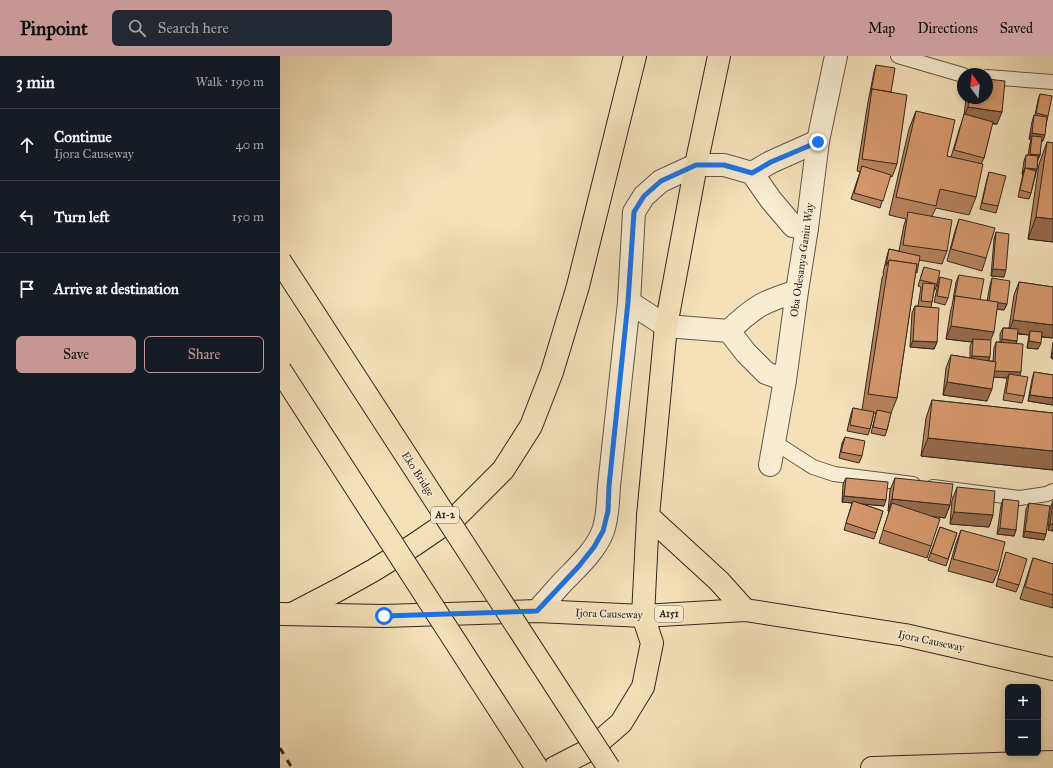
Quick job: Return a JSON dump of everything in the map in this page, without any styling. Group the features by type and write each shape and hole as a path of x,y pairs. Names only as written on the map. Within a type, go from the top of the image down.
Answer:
{"main road":[{"path":"286,614 340,589 374,570 458,515 503,470 531,426 552,372 578,286 634,56"},
{"path":"554,768 592,749 621,723 643,687 652,643 643,616 648,516 666,326 696,165 719,56"},
{"name":"Eko Bridge","path":"280,261 609,768"},
{"path":"280,370 537,768"},
{"path":"648,516 719,581 745,610"},
{"name":"Ijora Causeway","path":"286,614 384,616 537,611 643,616 745,610 905,635 1053,669"},
{"path":"872,768 1053,762"}],"street":[{"name":"Oba Odesanya Ganiu Way","path":"770,465 785,380 818,142 836,56"},
{"path":"752,173 771,162 818,142"},
{"path":"537,611 579,566 594,547 603,531 608,511 609,486 628,302 634,212 644,196 661,181 696,165 724,165 752,173 771,200 793,226 807,228"},
{"path":"729,331 738,321 762,304 797,291"},
{"path":"628,302 666,326 729,331 746,353 766,373 785,380"}],"lane":[{"path":"898,56 957,73"},
{"path":"993,77 1053,82"},
{"path":"774,442 814,467 834,474 1020,498 1048,494 1053,491"}],"building":[{"path":"876,65 895,68 891,92 872,89 871,91"},
{"path":"993,80 1005,81 1002,112 968,107 968,104 993,104"},
{"path":"872,89 907,95 897,164 862,159"},
{"path":"1040,94 1052,96 1048,116 1036,113"},
{"path":"916,111 955,120 947,156 983,164 976,197 940,189 936,206 896,197"},
{"path":"964,114 993,122 984,158 954,150"},
{"path":"1034,115 1047,117 1045,135 1032,133"},
{"path":"1032,136 1042,137 1040,155 1030,154"},
{"path":"1047,142 1053,143 1053,219 1036,217"},
{"path":"1026,155 1038,156 1037,169 1025,168"},
{"path":"862,166 891,175 883,201 854,193"},
{"path":"1025,168 1036,171 1031,193 1020,190"},
{"path":"989,172 1006,176 998,206 982,203"},
{"path":"908,212 952,220 947,251 903,245"},
{"path":"959,219 995,228 986,258 951,249"},
{"path":"996,232 1009,234 1006,270 993,269"},
{"path":"889,249 920,256 917,273 917,264 889,260 886,266"},
{"path":"889,260 917,264 897,398 868,394"},
{"path":"924,267 940,271 937,284 920,280"},
{"path":"959,275 984,279 980,300 955,296 954,299"},
{"path":"940,277 952,280 948,298 937,296"},
{"path":"992,278 1010,281 1007,304 989,301"},
{"path":"1019,282 1053,287 1053,325 1013,320"},
{"path":"923,283 935,284 932,302 921,301"},
{"path":"955,296 998,302 994,332 951,326"},
{"path":"915,306 939,308 937,342 913,341"},
{"path":"1003,328 1018,329 1017,341 1002,339"},
{"path":"1030,331 1042,332 1041,343 1029,341"},
{"path":"973,339 991,340 990,357 972,356"},
{"path":"996,342 1023,344 1021,372 994,371 996,362"},
{"path":"951,355 996,362 992,389 947,382"},
{"path":"1034,372 1053,375 1053,398 1030,395"},
{"path":"1009,374 1028,377 1024,396 1006,393"},
{"path":"932,400 1053,413 1053,451 928,438"},
{"path":"853,408 874,412 870,429 850,425"},
{"path":"877,410 891,413 887,430 873,427"},
{"path":"845,437 865,441 862,456 841,452"},
{"path":"846,478 888,482 886,500 844,496"},
{"path":"895,478 953,484 950,505 892,499"},
{"path":"957,487 995,491 993,515 954,512"},
{"path":"1003,499 1019,501 1016,530 1000,528"},
{"path":"853,501 883,511 876,533 846,523"},
{"path":"1053,501 1053,524 1050,524"},
{"path":"892,503 940,519 931,546 883,530"},
{"path":"1029,503 1050,506 1046,534 1025,531"},
{"path":"940,527 957,533 948,559 931,553"},
{"path":"961,530 1005,542 998,571 953,559"},
{"path":"1006,552 1027,559 1019,585 998,579"},
{"path":"1033,558 1053,564 1053,595 1025,587"}],"railway":[{"path":"280,748 292,768"}],"route":[{"path":"384,616 537,611 579,566 594,547 603,531 608,511 609,486 628,302 634,212 644,196 661,181 696,165 724,165 752,173 771,162 818,142"}]}
